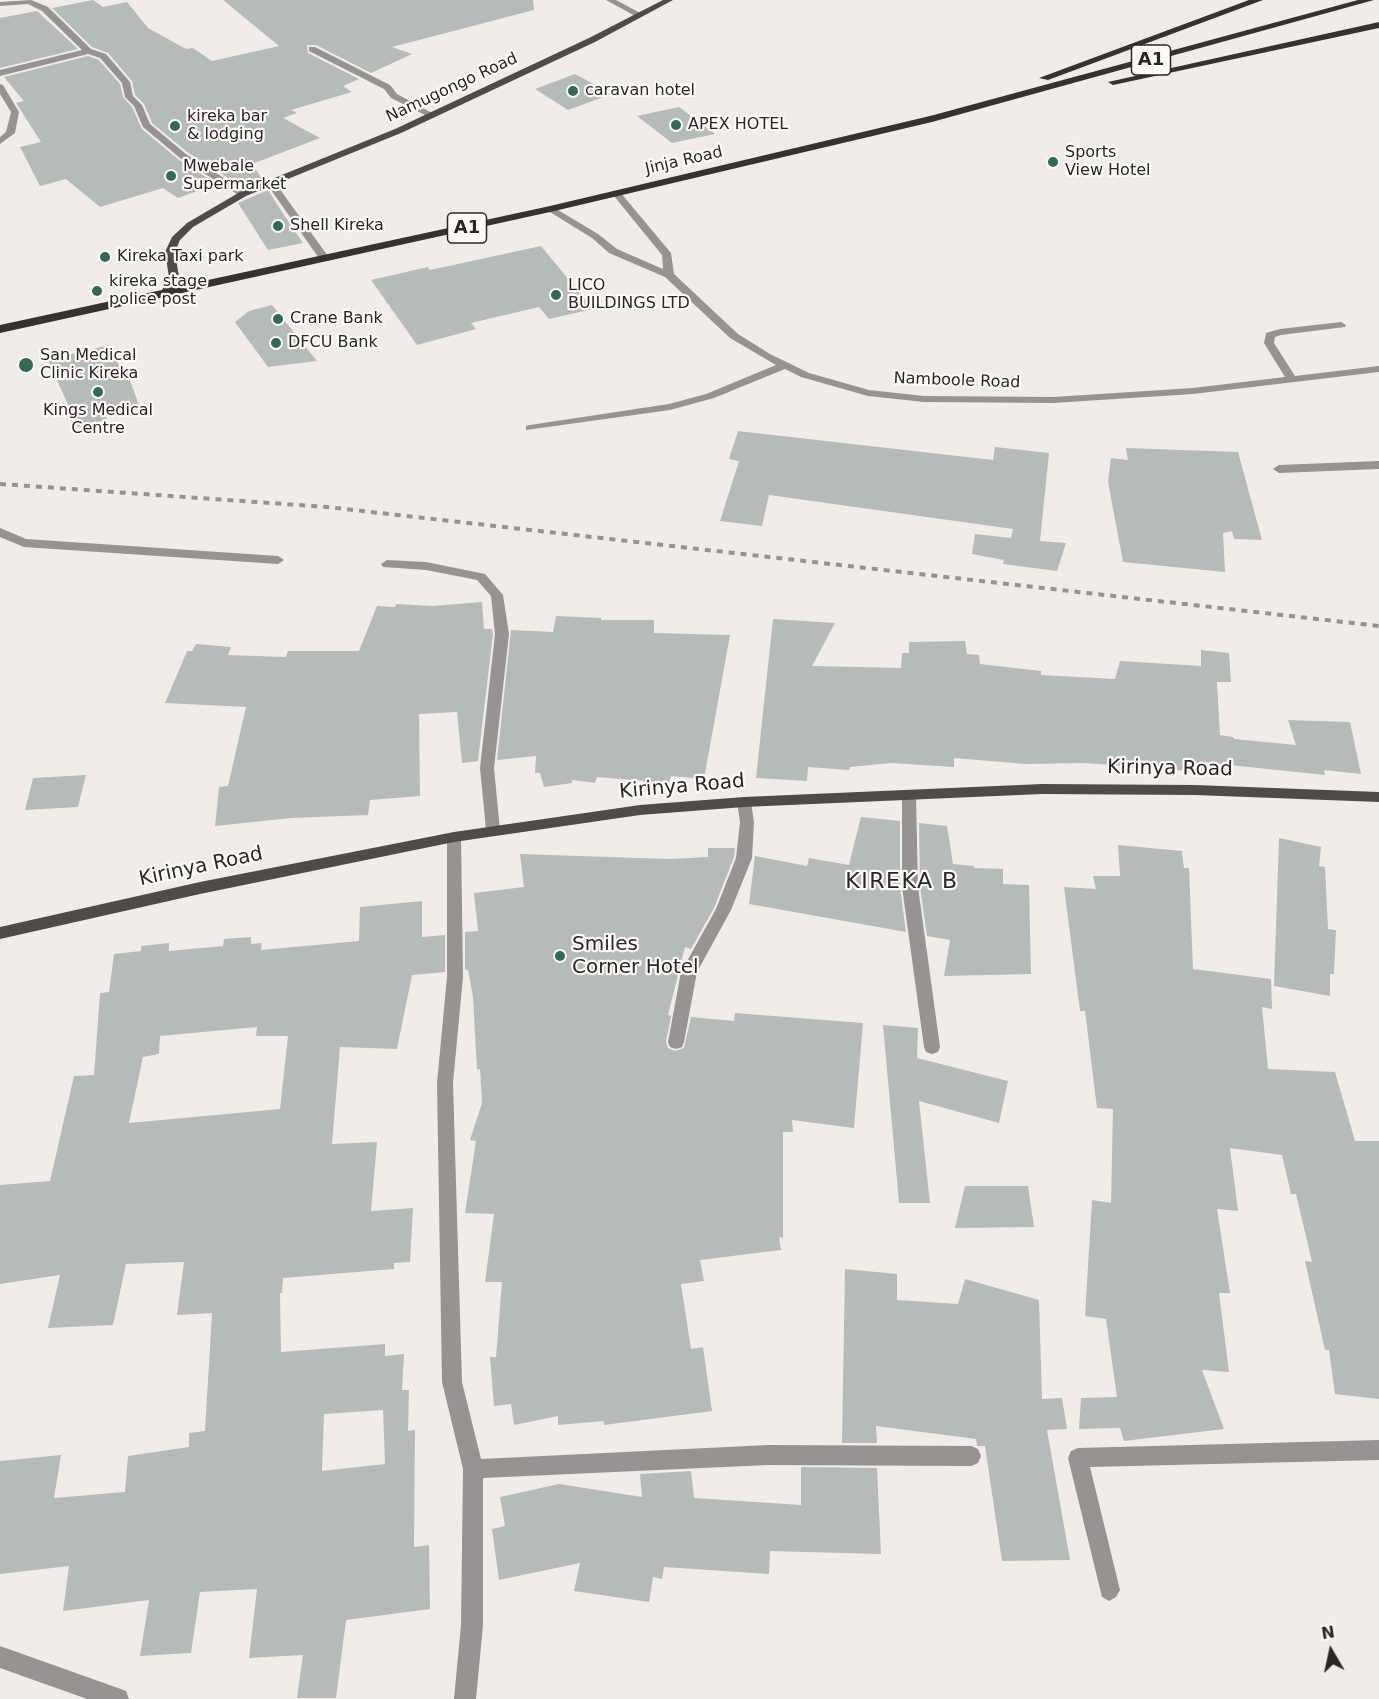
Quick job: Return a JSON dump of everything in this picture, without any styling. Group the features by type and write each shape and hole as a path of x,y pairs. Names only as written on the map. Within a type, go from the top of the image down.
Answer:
{"highway":[{"path":"932,118 1258,0"},
{"name":"Jinja Road","path":"0,329 616,194 932,118 1369,0"},
{"path":"932,118 1379,25"}],"main road":[{"name":"Namugongo Road","path":"165,294 174,277 170,252 176,239 190,225 243,194 377,140 669,0"},
{"name":"Kirinya Road","path":"0,933 200,888 454,837 640,810 744,802 1042,789 1195,790 1379,797"}],"street":[{"path":"610,0 640,15"},
{"path":"0,4 29,2 45,9 88,51 103,56 126,82 129,97 138,105 146,124 183,156 216,179 234,186 243,194"},
{"path":"312,49 387,87 394,96 430,114"},
{"path":"0,73 88,51"},
{"path":"0,87 15,112 10,133 0,141"},
{"path":"271,183 325,259"},
{"name":"Namboole Road","path":"616,194 667,255 669,275 734,336 784,366 828,383 868,393 982,401 1053,400 1193,391 1379,369"},
{"path":"550,209 630,260 669,275"},
{"path":"1292,380 1269,343 1270,335 1341,325"},
{"path":"530,428 670,407 710,396 784,366"},
{"path":"1279,469 1379,465"},
{"path":"0,532 24,543 278,560"},
{"path":"387,564 426,566 481,577 497,595 502,634 487,768 493,830"},
{"path":"909,795 910,887 932,1047"},
{"path":"676,1042 689,972 723,910 744,858 747,822 744,802"},
{"path":"454,837 455,977 445,1083 453,1382 473,1469 472,1625 465,1699"},
{"path":"1109,1590 1078,1458 1379,1449"},
{"path":"473,1469 768,1455 971,1456"},
{"path":"0,1658 118,1699"}],"building":[{"path":"93,0 103,7 127,2 148,28 186,49 193,48 212,61 279,46 223,0 533,0 534,10 392,47 412,54 371,73 316,45 307,45 308,53 359,79 343,86 352,92 291,110 297,113 283,118 320,138 252,164 263,180 244,188 187,152 152,123 144,104 135,95 132,81 108,53 92,47 52,8"},
{"path":"37,11 78,49 0,68 0,18"},
{"path":"88,56 99,60 120,84 123,97 132,107 142,129 179,160 217,184 178,198 163,188 100,207 66,179 40,186 20,147 41,142 16,103 24,101 4,77"},
{"name":"caravan hotel","path":"575,74 612,94 568,110 535,89"},
{"name":"APEX HOTEL","path":"679,107 715,134 672,143 637,116"},
{"path":"268,190 303,243 268,250 238,203"},
{"path":"541,246 593,309 549,319 539,307 471,323 476,329 417,345 371,280 428,267 430,270"},
{"name":"DFCU Bank","path":"272,305 317,361 268,367 235,322 249,311"},
{"name":"Kings Medical Centre","path":"109,345 125,377 129,378 139,405 106,416 107,420 78,427 48,360"},
{"path":"738,431 993,460 995,447 1049,453 1040,541 1066,543 1057,571 1003,564 1004,560 972,554 975,534 1011,538 1013,529 769,495 762,526 720,521 739,461 729,459"},
{"path":"1126,448 1238,452 1262,540 1234,539 1232,531 1223,533 1225,572 1123,562 1108,482 1111,458 1128,460"},
{"path":"482,602 484,629 492,629 493,634 478,761 462,763 457,712 419,714 420,796 370,800 368,815 292,818 215,826 219,787 228,786 246,707 165,703 187,651 192,651 196,644 231,647 228,655 286,657 288,651 359,651 377,606 395,607 396,604 433,606"},
{"path":"556,616 601,618 601,620 654,620 654,633 730,635 704,779 671,776 669,783 597,777 595,783 572,780 572,783 544,787 540,773 535,773 536,756 497,760 511,630 553,632"},
{"path":"773,619 835,623 812,666 901,668 902,653 909,653 909,642 965,641 967,654 979,655 980,664 1041,671 1041,675 1115,679 1120,661 1201,666 1201,650 1229,653 1231,682 1217,682 1220,735 1234,739 1296,745 1288,720 1350,722 1361,774 1324,770 1325,775 1201,762 1202,772 1085,763 1026,764 954,758 954,767 891,763 850,767 849,770 808,767 807,781 756,778"},
{"path":"86,775 78,807 25,810 33,778"},
{"path":"861,817 900,821 900,887 906,932 749,904 755,856 807,866 809,858 849,865"},
{"path":"919,823 947,826 953,864 974,866 974,868 1003,869 1003,884 1029,885 1031,974 944,976 950,940 927,936 920,887"},
{"path":"1279,838 1321,847 1319,866 1325,867 1328,929 1336,930 1334,974 1330,974 1330,996 1274,986"},
{"path":"1118,845 1182,851 1184,868 1189,868 1193,969 1271,979 1272,1009 1262,1007 1268,1069 1335,1072 1355,1141 1379,1141 1379,1399 1335,1394 1329,1350 1325,1350 1305,1261 1312,1262 1296,1194 1291,1194 1282,1155 1230,1148 1238,1211 1217,1209 1230,1293 1219,1293 1229,1372 1202,1370 1224,1429 1124,1441 1120,1428 1079,1429 1081,1398 1117,1397 1106,1319 1085,1316 1092,1200 1111,1203 1113,1109 1097,1108 1085,1011 1080,1011 1064,887 1096,889 1093,876 1120,876"},
{"path":"708,848 735,848 734,857 714,908 691,949 685,947 668,1015 671,1016 666,1042 668,1048 675,1051 684,1048 691,1017 734,1021 735,1013 863,1023 854,1128 792,1120 793,1132 783,1132 783,1238 779,1237 781,1250 700,1260 704,1281 681,1284 691,1349 703,1347 712,1411 604,1425 604,1421 558,1425 558,1416 514,1425 511,1404 494,1406 490,1357 496,1357 502,1282 485,1282 494,1214 465,1213 476,1141 470,1140 482,1103 480,1069 477,1070 473,997 468,970 465,970 465,932 478,931 474,893 524,887 520,854 669,859 708,857"},
{"path":"422,901 422,937 445,935 445,972 412,975 397,1049 340,1047 332,1144 377,1142 371,1211 413,1208 410,1262 394,1263 394,1269 283,1278 282,1293 280,1293 281,1352 385,1344 385,1356 404,1354 402,1390 409,1390 408,1431 415,1430 414,1547 429,1545 430,1609 346,1620 336,1698 297,1698 303,1655 249,1658 257,1589 200,1592 191,1653 140,1656 149,1600 63,1611 69,1566 0,1574 0,1461 61,1455 54,1498 125,1492 128,1456 189,1447 189,1433 205,1431 212,1313 177,1315 184,1262 126,1264 113,1325 48,1328 60,1275 0,1284 0,1185 50,1181 74,1076 94,1075 100,993 109,992 114,954 141,951 141,946 169,943 169,951 223,946 224,939 251,937 251,944 262,943 261,950 359,941 360,907","holes":["257,1027 256,1036 288,1036 280,1109 129,1123 143,1057 159,1054 160,1036","383,1410 385,1464 322,1471 324,1414"]},
{"path":"883,1025 918,1028 917,1058 1008,1081 999,1123 919,1101 930,1203 899,1203"},
{"path":"965,1186 1028,1186 1034,1227 955,1228"},
{"path":"845,1269 897,1274 897,1300 958,1304 965,1279 1039,1300 1042,1399 1062,1398 1067,1429 1047,1430 1070,1560 1002,1561 985,1446 977,1446 976,1439 876,1426 877,1443 842,1443"},
{"path":"801,1467 877,1468 881,1554 770,1551 769,1574 664,1567 662,1579 653,1577 649,1602 574,1591 580,1563 499,1580 492,1529 505,1526 500,1497 559,1484 642,1497 640,1474 691,1471 694,1498 801,1505"}],"railway":[{"path":"0,484 327,507 1379,626"}],"place":[{"name":"caravan hotel","path":"573,91"},
{"name":"APEX HOTEL","path":"676,125"},
{"name":"kireka bar & lodging","path":"175,126"},
{"name":"Sports View Hotel","path":"1053,162"},
{"name":"Mwebale Supermarket","path":"171,176"},
{"name":"Shell Kireka","path":"278,226"},
{"name":"Kireka Taxi park","path":"105,257"},
{"name":"kireka stage police post","path":"97,291"},
{"name":"LICO BUILDINGS LTD","path":"556,295"},
{"name":"Crane Bank","path":"278,319"},
{"name":"DFCU Bank","path":"276,343"},
{"name":"San Medical Clinic Kireka","path":"26,365"},
{"name":"Kings Medical Centre","path":"98,392"},
{"name":"Smiles Corner Hotel","path":"560,956"}],"district":[{"name":"KIREKA B","path":"902,882"}]}
